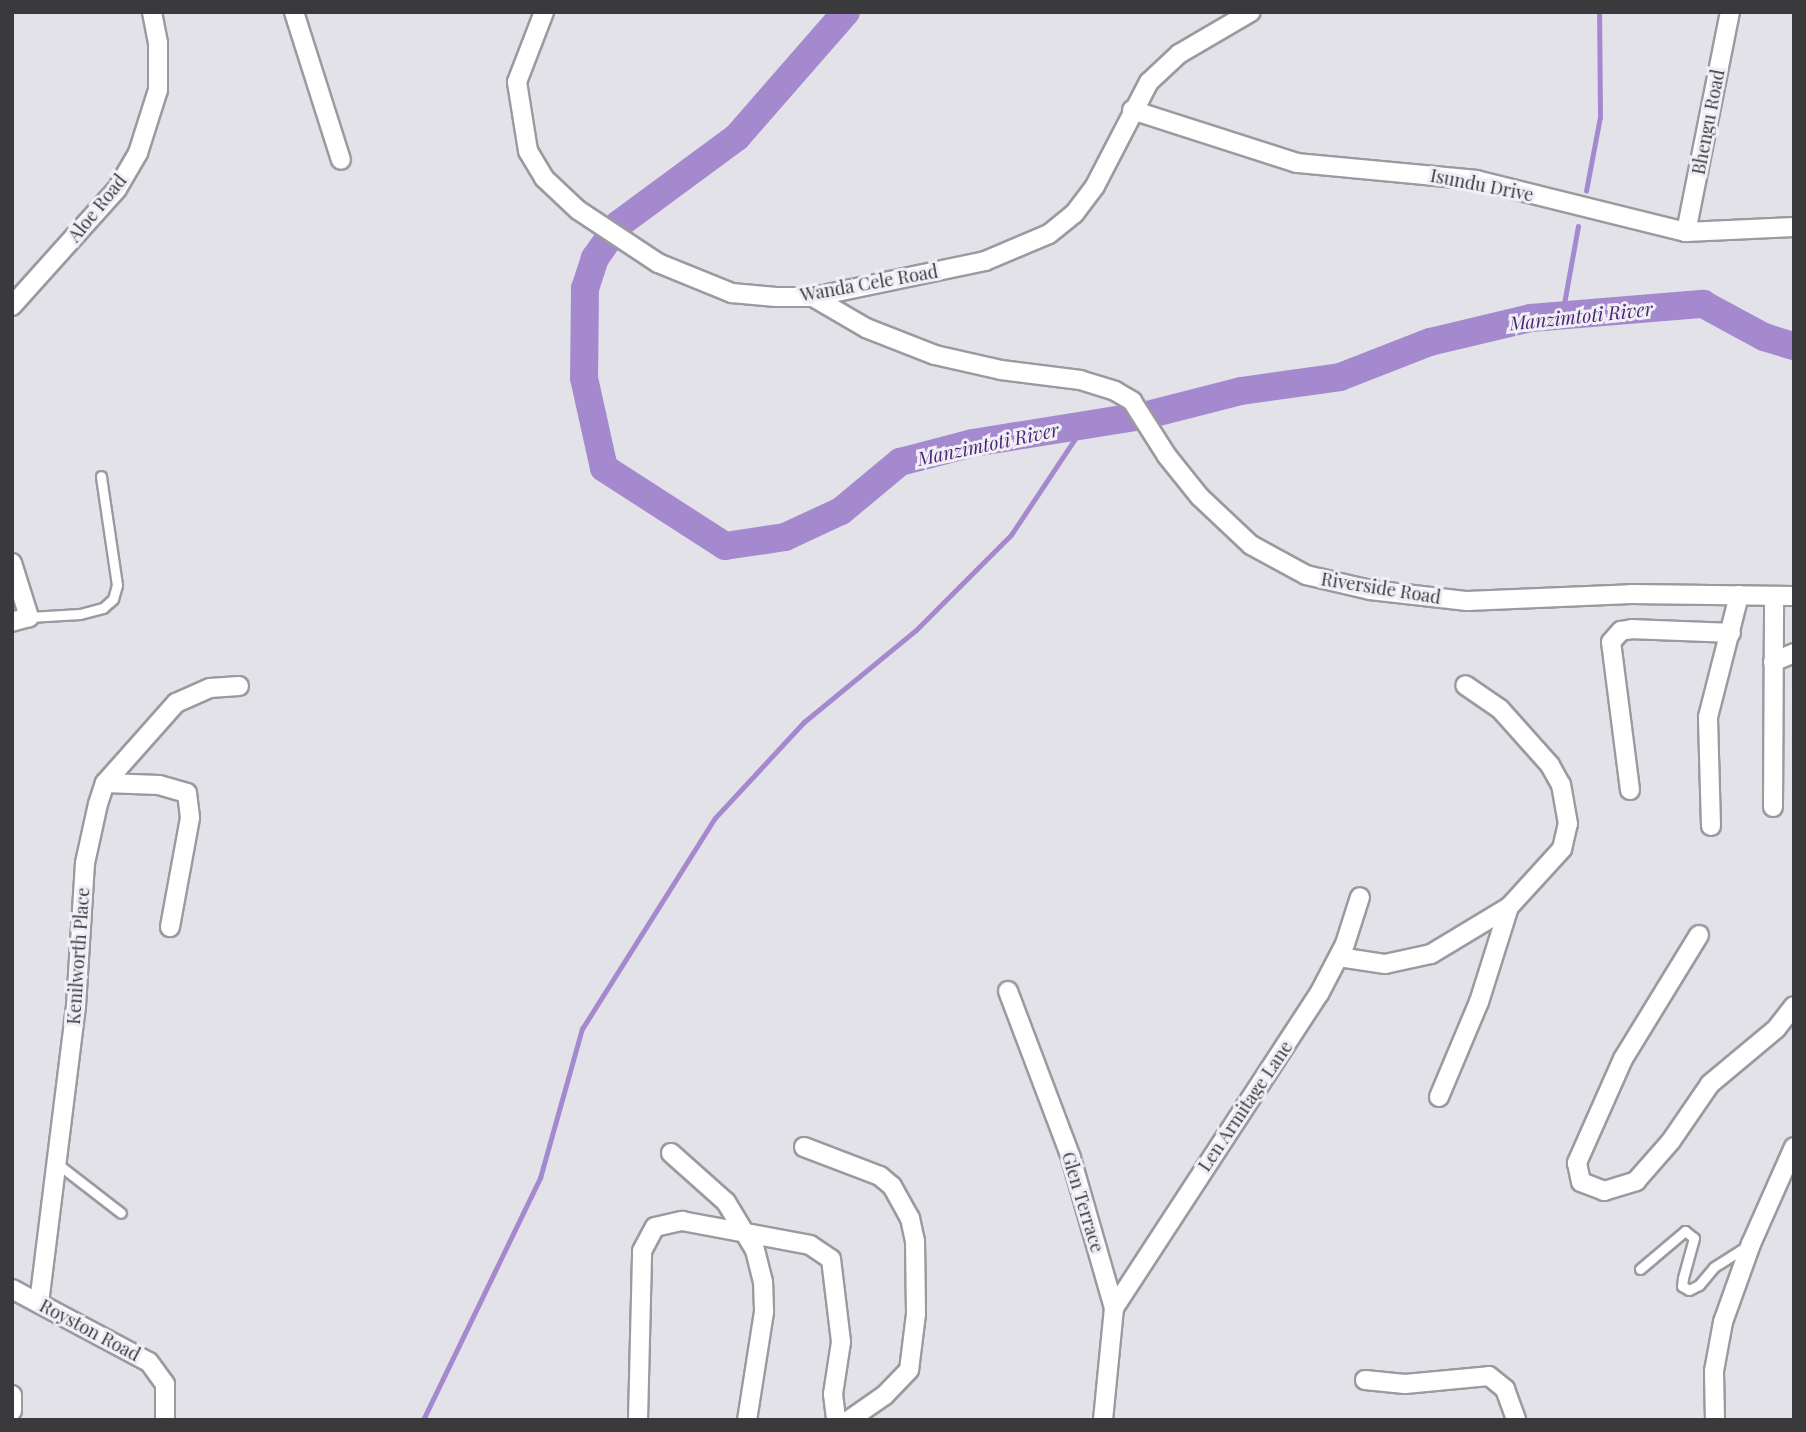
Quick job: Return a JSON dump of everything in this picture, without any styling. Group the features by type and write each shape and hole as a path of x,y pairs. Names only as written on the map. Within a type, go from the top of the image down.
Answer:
{"street":[{"name":"Aloe Road","path":"12,306 117,189 138,153 158,90 158,43 152,12"},
{"path":"294,12 341,160"},
{"name":"Wanda Cele Road","path":"544,12 517,82 520,123 527,151 544,178 578,210 658,263 732,293 813,297 985,261 1049,234 1074,214 1095,186 1132,110 1149,82 1179,54 1251,12"},
{"name":"Bhengu Road","path":"1686,232 1730,12"},
{"name":"Isundu Drive","path":"1132,110 1297,163 1476,180 1686,232 1794,227"},
{"name":"Riverside Road","path":"813,297 866,328 935,355 1001,370 1080,380 1115,391 1132,401 1167,456 1200,497 1251,545 1306,575 1370,590 1467,601 1794,596"},
{"path":"12,563 20,620"},
{"path":"1711,826 1708,717 1719,663 1731,633 1739,595"},
{"path":"1773,807 1774,596"},
{"path":"1630,790 1611,642 1621,631 1632,629 1731,633"},
{"path":"1773,662 1794,653"},
{"path":"1339,957 1365,964 1410,962 1509,906 1562,849 1568,824 1565,804 1549,765 1500,709 1465,685"},
{"name":"Kenilworth Place","path":"39,1303 59,1165 76,1006 85,863 105,782 176,703 211,688 239,686"},
{"path":"105,782 169,786 187,793 190,818 170,927"},
{"name":"Len Armitage Lane","path":"1114,1308 1319,994 1339,957 1360,897"},
{"path":"1438,1097 1479,1002 1509,906"},
{"path":"1699,935 1623,1059 1577,1163 1581,1182 1604,1191 1636,1181 1671,1141 1710,1084 1776,1029 1794,1006"},
{"name":"Glen Terrace","path":"1009,991 1075,1171 1114,1308 1103,1420"},
{"path":"804,1147 880,1176 892,1185 910,1218 915,1241 916,1314 909,1370 886,1395 849,1420"},
{"path":"1715,1420 1714,1371 1723,1322 1751,1244 1793,1151"},
{"path":"671,1153 704,1178 748,1234 763,1281 764,1312 747,1420"},
{"path":"638,1420 638,1288 648,1236 666,1222 682,1221 810,1245 831,1259 841,1342 833,1394 836,1420"},
{"name":"Royston Road","path":"12,1289 159,1371 165,1384 165,1420"},
{"path":"1365,1380 1385,1384 1497,1379 1516,1420"},
{"path":"12,1395 12,1411"}],"lane":[{"path":"20,620 80,614 103,608 113,599 117,584 102,476"},
{"path":"59,1165 121,1213"},
{"path":"1640,1269 1685,1231 1694,1238 1682,1286 1689,1290 1714,1267 1751,1244"}],"waterway":[{"name":"Manzimtoti River","path":"846,12 737,137 619,224 595,258 585,288 584,378 604,468 725,546 785,537 841,511 900,462 973,443 1147,415 1241,391 1340,377 1430,342 1531,318 1703,304 1764,337 1794,346"},
{"path":"1586,191 1600,117 1599,12"},
{"path":"1562,315 1578,226"},
{"path":"423,1420 540,1178 582,1029 715,818 804,722 916,630 1011,535 1084,425"}]}
